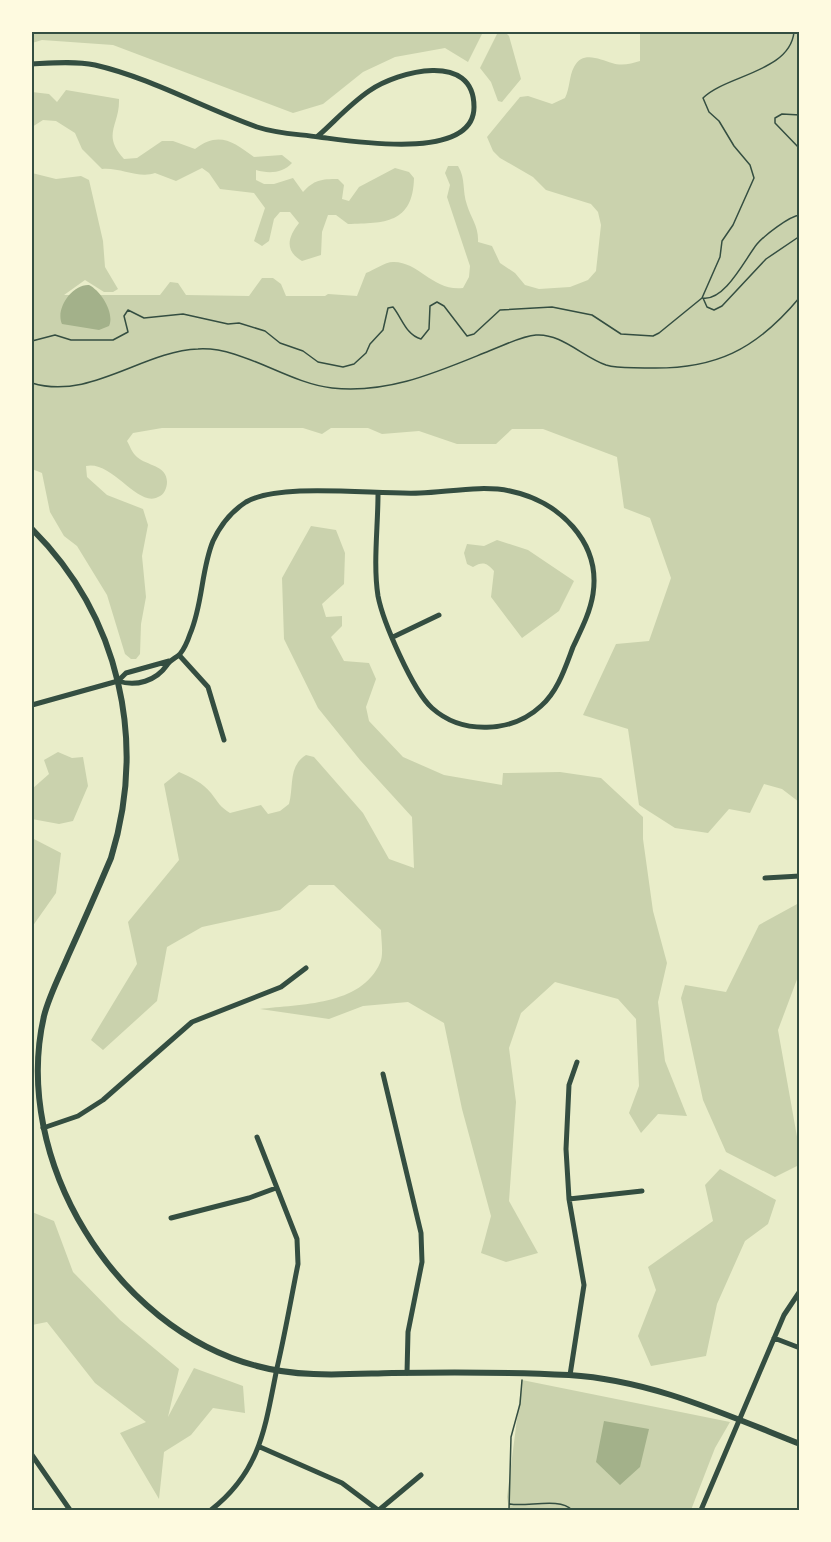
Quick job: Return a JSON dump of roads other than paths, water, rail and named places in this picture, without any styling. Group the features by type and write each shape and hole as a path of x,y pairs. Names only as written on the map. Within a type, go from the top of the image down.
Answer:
{"street":[{"path":"32,64 93,65 258,127 294,136 318,136 364,144 417,144 439,141 455,134 468,124 474,114 474,98 467,82 452,72 438,70 409,74 369,91 318,136"},
{"path":"32,705 118,681 126,673 169,661 179,655 196,619 213,540 238,507 265,494 279,492 378,494 501,489 523,495 555,511 573,526 588,548 594,574 591,605 560,681 540,707 505,725 477,727 461,724 432,708 412,680 378,597 378,494"},
{"path":"32,529 52,550 87,604 99,628 118,681 128,749 125,806 111,858 44,1015 38,1072 43,1128 58,1180 88,1237 120,1279 172,1326 221,1355 277,1370 323,1374 522,1373 570,1375 649,1388 800,1444"},
{"path":"393,637 439,615"},
{"path":"179,655 208,687 224,740"},
{"path":"118,681 130,685 153,678 163,672 169,661"},
{"path":"765,878 800,876"},
{"path":"43,1128 78,1116 103,1100 192,1022 282,987 306,968"},
{"path":"570,1375 584,1285 569,1199 566,1116 569,1085 577,1062"},
{"path":"383,1074 421,1233 422,1262 408,1332 407,1373"},
{"path":"211,1510 230,1494 241,1479 260,1447 266,1431 298,1264 297,1239 257,1137"},
{"path":"171,1218 249,1198 276,1188"},
{"path":"569,1199 642,1191"},
{"path":"700,1510 774,1338 800,1291"},
{"path":"774,1338 800,1348"},
{"path":"260,1447 342,1483 378,1510 421,1475"},
{"path":"32,1455 70,1510"}]}
